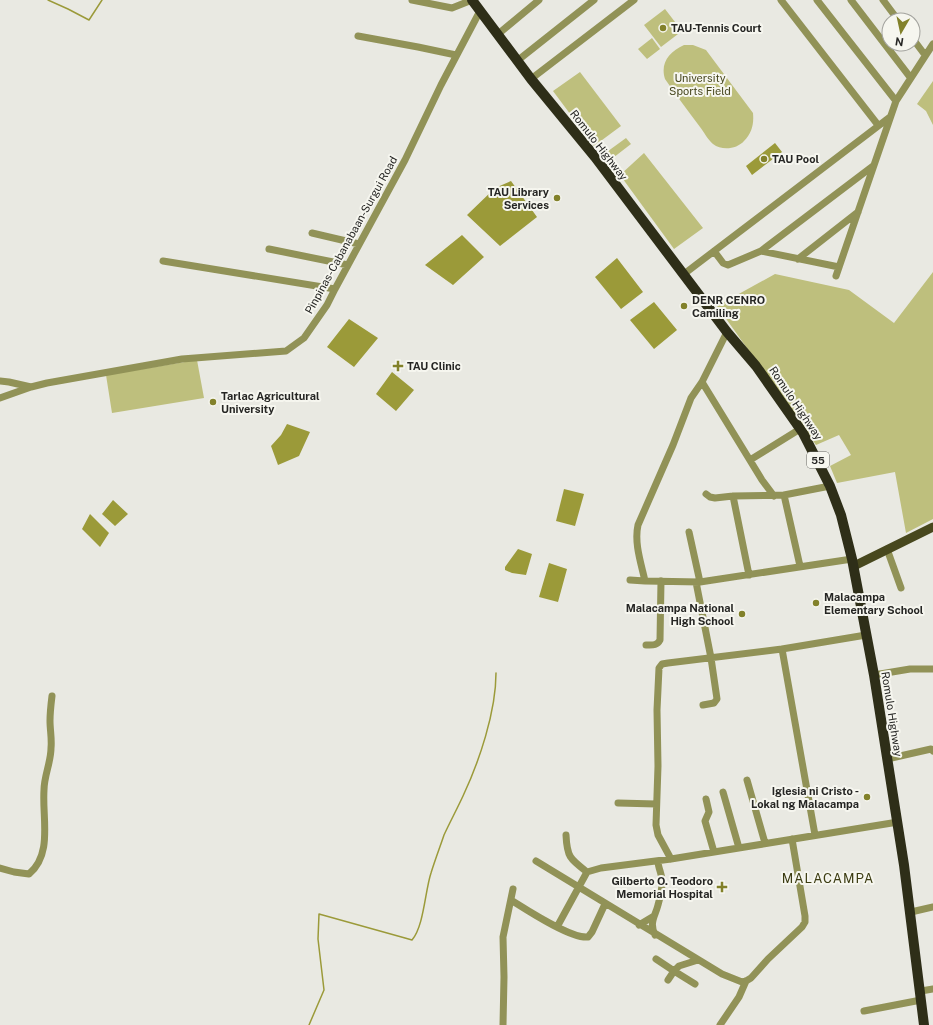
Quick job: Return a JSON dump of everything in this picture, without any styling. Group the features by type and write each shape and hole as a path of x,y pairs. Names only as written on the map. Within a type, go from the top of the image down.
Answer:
{"highway":[{"name":"Romulo Highway","path":"472,0 497,35 598,162 727,332 756,366 800,429 811,447 830,486 841,515 853,562 874,675 911,912 924,1025"}],"main road":[{"path":"853,562 887,549 933,527"}],"street":[{"path":"412,0 452,8 472,0"},
{"path":"497,35 539,0"},
{"path":"518,62 594,0"},
{"path":"531,79 634,0"},
{"path":"780,0 878,125"},
{"path":"817,0 896,101"},
{"path":"852,0 910,77"},
{"path":"883,0 892,12"},
{"name":"Pinpinas-Cabanabaan-Surgui Road","path":"0,398 31,387 59,380 182,359 286,351 304,338 327,305 336,289 405,160 456,55 480,11"},
{"path":"358,36 456,55"},
{"path":"836,276 896,101 910,77 933,44"},
{"path":"921,50 925,55"},
{"path":"684,274 890,117"},
{"path":"714,251 723,263 728,265 761,252 873,166"},
{"path":"798,259 858,212"},
{"path":"312,233 359,244"},
{"path":"269,249 348,265"},
{"path":"761,252 839,267"},
{"path":"163,261 336,289"},
{"path":"645,581 637,542 636,533 638,525 673,445 691,398 702,382 727,332"},
{"path":"0,381 31,387"},
{"path":"702,382 762,480 774,496"},
{"path":"750,460 800,429"},
{"path":"706,494 715,498 733,496 774,496 830,486"},
{"path":"784,495 800,566"},
{"path":"733,496 750,575"},
{"path":"689,532 717,699 714,703 703,705"},
{"path":"887,549 901,588"},
{"path":"630,580 698,582 800,566 853,562"},
{"path":"646,645 654,646 660,640 661,582"},
{"path":"671,859 658,835 656,825 658,766 657,710 659,668 662,664 782,649 866,635"},
{"path":"782,649 815,835"},
{"path":"874,675 910,669 933,669"},
{"path":"0,868 29,874 36,868 40,860 45,831 43,791 52,750 50,720 52,696"},
{"path":"887,759 931,749 933,751"},
{"path":"747,780 765,843"},
{"path":"723,792 739,848"},
{"path":"706,799 709,812 705,821 714,852"},
{"path":"618,803 656,804"},
{"path":"557,926 587,872 602,868 671,859 898,822"},
{"path":"566,835 566,849 569,856 587,872"},
{"path":"536,861 698,960 727,977 742,982 751,978 768,959 802,927 805,922 792,839"},
{"path":"656,935 652,927 659,903 662,884 658,861"},
{"path":"503,1025 503,937 513,889"},
{"path":"511,900 557,926 582,937 588,937 592,932 605,904"},
{"path":"911,912 933,908"},
{"path":"640,925 654,916"},
{"path":"656,959 695,984"},
{"path":"668,980 679,966 698,960"},
{"path":"720,1025 739,997 746,981"},
{"path":"864,1011 921,996 933,989"}],"green space":[{"name":"TAU-Tennis Court","path":"665,9 682,31 661,47 644,25"},
{"path":"652,38 660,49 647,59 638,49"},
{"name":"University Sports Field","path":"684,45 693,45 706,50 753,113 753,125 751,132 741,144 729,148 721,148 713,144 665,79 664,68 667,59 674,51"},
{"path":"580,72 621,126 594,146 553,91"},
{"path":"933,81 933,125 926,111 917,104"},
{"path":"626,138 631,144 609,161 604,154"},
{"path":"644,153 703,228 674,249 620,175"},
{"path":"933,272 933,519 906,533 895,472 837,483 830,466 851,455 839,435 816,445 717,306 775,274 849,290 894,323"},
{"path":"197,360 204,398 112,413 106,375"}],"shaded area":[{"name":"TAU Pool","path":"775,143 782,152 752,175 746,166"},
{"path":"511,181 537,217 500,246 467,215 495,188"},
{"path":"462,235 484,257 453,285 425,265"},
{"path":"617,258 643,292 621,309 595,277"},
{"path":"654,302 677,330 654,349 630,320"},
{"path":"349,319 378,338 354,367 327,347"},
{"path":"392,372 414,390 396,411 376,394"},
{"path":"287,424 310,432 299,456 278,465 271,446 281,435"},
{"path":"564,489 584,494 575,526 556,521"},
{"path":"113,500 128,514 115,526 102,514"},
{"path":"90,514 109,533 100,547 82,529"},
{"path":"518,549 532,554 526,575 512,573 505,570 505,567"},
{"path":"549,563 567,569 558,602 539,597"}],"waterway":[{"path":"48,0 89,20 102,0"},
{"path":"309,1025 324,990 318,939 319,914 412,940 416,934 422,917 429,880 444,835 469,783 486,736 493,704 496,673"}],"place":[{"name":"TAU-Tennis Court","path":"663,28"},
{"name":"TAU Pool","path":"764,159"},
{"name":"TAU Library Services","path":"557,198"},
{"name":"DENR CENRO Camiling","path":"684,306"},
{"name":"TAU Clinic","path":"398,366"},
{"name":"Tarlac Agricultural University","path":"213,402"},
{"name":"Malacampa Elementary School","path":"816,603"},
{"name":"Malacampa National High School","path":"742,614"},
{"name":"Iglesia ni Cristo - Lokal ng Malacampa","path":"867,797"},
{"name":"Gilberto O. Teodoro Memorial Hospital","path":"722,887"}],"district":[{"name":"MALACAMPA","path":"828,878"}]}
